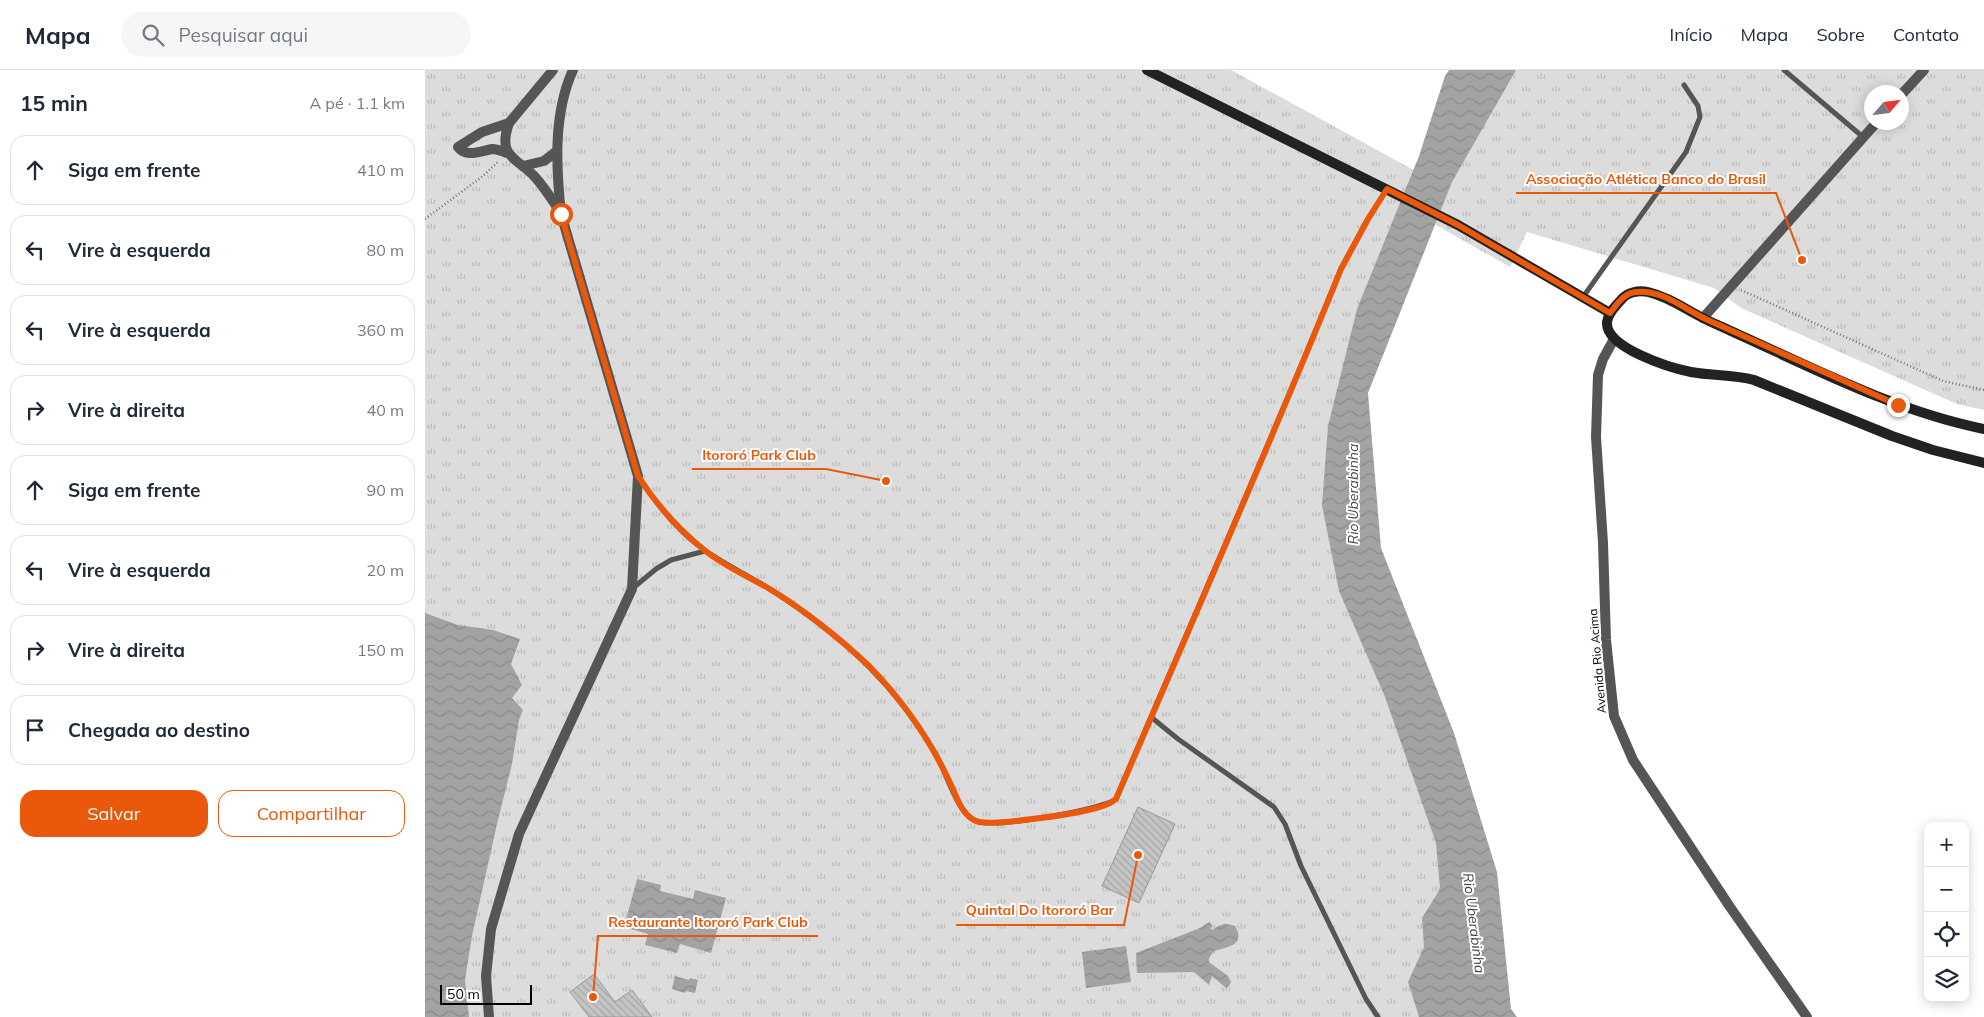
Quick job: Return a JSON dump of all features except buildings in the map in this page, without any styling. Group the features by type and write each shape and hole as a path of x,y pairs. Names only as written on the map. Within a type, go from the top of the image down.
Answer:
{"street":[{"path":"507,153 505,139 509,124 553,70"},
{"path":"489,1017 486,976 491,928 519,834 632,589 638,476 561,214 557,178 557,151 562,102 573,70"},
{"path":"1147,70 1458,225 1610,313"},
{"path":"1909,86 1924,70"},
{"path":"509,124 482,132 458,147 462,152 468,154 494,149 507,153 536,178 561,214"},
{"path":"1703,318 1870,130"},
{"path":"523,166 544,161 557,151"},
{"path":"1984,429 1956,424 1898,405 1703,318 1669,299 1648,292 1635,292 1623,297 1610,313 1607,323 1614,339 1632,351 1662,364 1692,372 1741,376 1891,436 1933,450 1984,463"},
{"name":"Avenida Rio Acima","path":"1614,339 1603,359 1598,375 1596,437 1603,543 1606,640 1614,716 1633,760 1730,907 1807,1017"}],"lane":[{"path":"1784,70 1864,138"},
{"path":"1583,296 1685,152 1700,117 1699,106 1684,84"},
{"path":"638,476 653,499 674,523 705,551 771,590 819,624 869,667 909,712 935,753 959,803 968,816 978,822 1000,823 1089,810 1113,802 1116,799 1193,624 1341,269 1368,219 1387,189"},
{"path":"632,589 656,569 671,560 705,551"},
{"path":"1151,716 1178,739 1274,807 1285,824 1301,866 1366,999 1378,1017"}],"path":[{"path":"425,219 483,176 507,153"},
{"path":"1732,286 1943,381 1984,390"}],"green space":[{"path":"425,70 1231,70 1441,185 1497,70 1984,70 1984,410 1957,404 1741,308 1714,288 1527,232 1510,267 1427,220 1346,401 1416,744 1478,1017 425,1017"}],"water":[{"name":"Rio Uberabinha","path":"1449,70 1516,70 1452,182 1368,393 1381,548 1454,733 1497,872 1511,1009 1517,1017 1419,1017 1408,982 1424,947 1422,918 1440,889 1436,843 1385,697 1339,591 1322,505 1328,426 1357,309 1419,156 1445,76"},
{"path":"425,613 458,625 493,630 520,639 511,664 522,685 512,698 523,710 519,720 512,764 472,936 465,980 469,1017 425,1017"},
{"path":"637,879 661,885 660,891 693,899 695,890 726,898 711,953 680,944 677,953 645,945 648,934 624,927"},
{"path":"1209,922 1213,926 1210,928 1212,930 1220,925 1228,924 1235,926 1238,932 1237,941 1234,944 1214,951 1209,958 1209,962 1228,976 1231,982 1229,986 1226,988 1212,976 1209,985 1194,972 1137,973 1136,953 1200,928"},
{"path":"1126,946 1131,982 1086,988 1082,952"},
{"path":"675,976 689,980 690,978 698,980 695,993 686,991 685,993 672,989"}],"place":[{"name":"Associação Atlética Banco do Brasil","path":"1802,260"},
{"name":"Itororó Park Club","path":"886,481"},
{"name":"Quintal Do Itororó Bar","path":"1138,855"},
{"name":"Restaurante Itororó Park Club","path":"593,997"}],"route":[{"path":"561,214 638,476 653,499 674,523 705,551 771,590 819,624 869,667 909,712 935,753 959,803 968,816 978,822 1000,823 1089,810 1113,802 1116,799 1161,692 1193,624 1341,269 1368,219 1387,189 1458,225 1610,313 1623,297 1635,292 1648,292 1669,299 1703,318 1898,405"}]}
